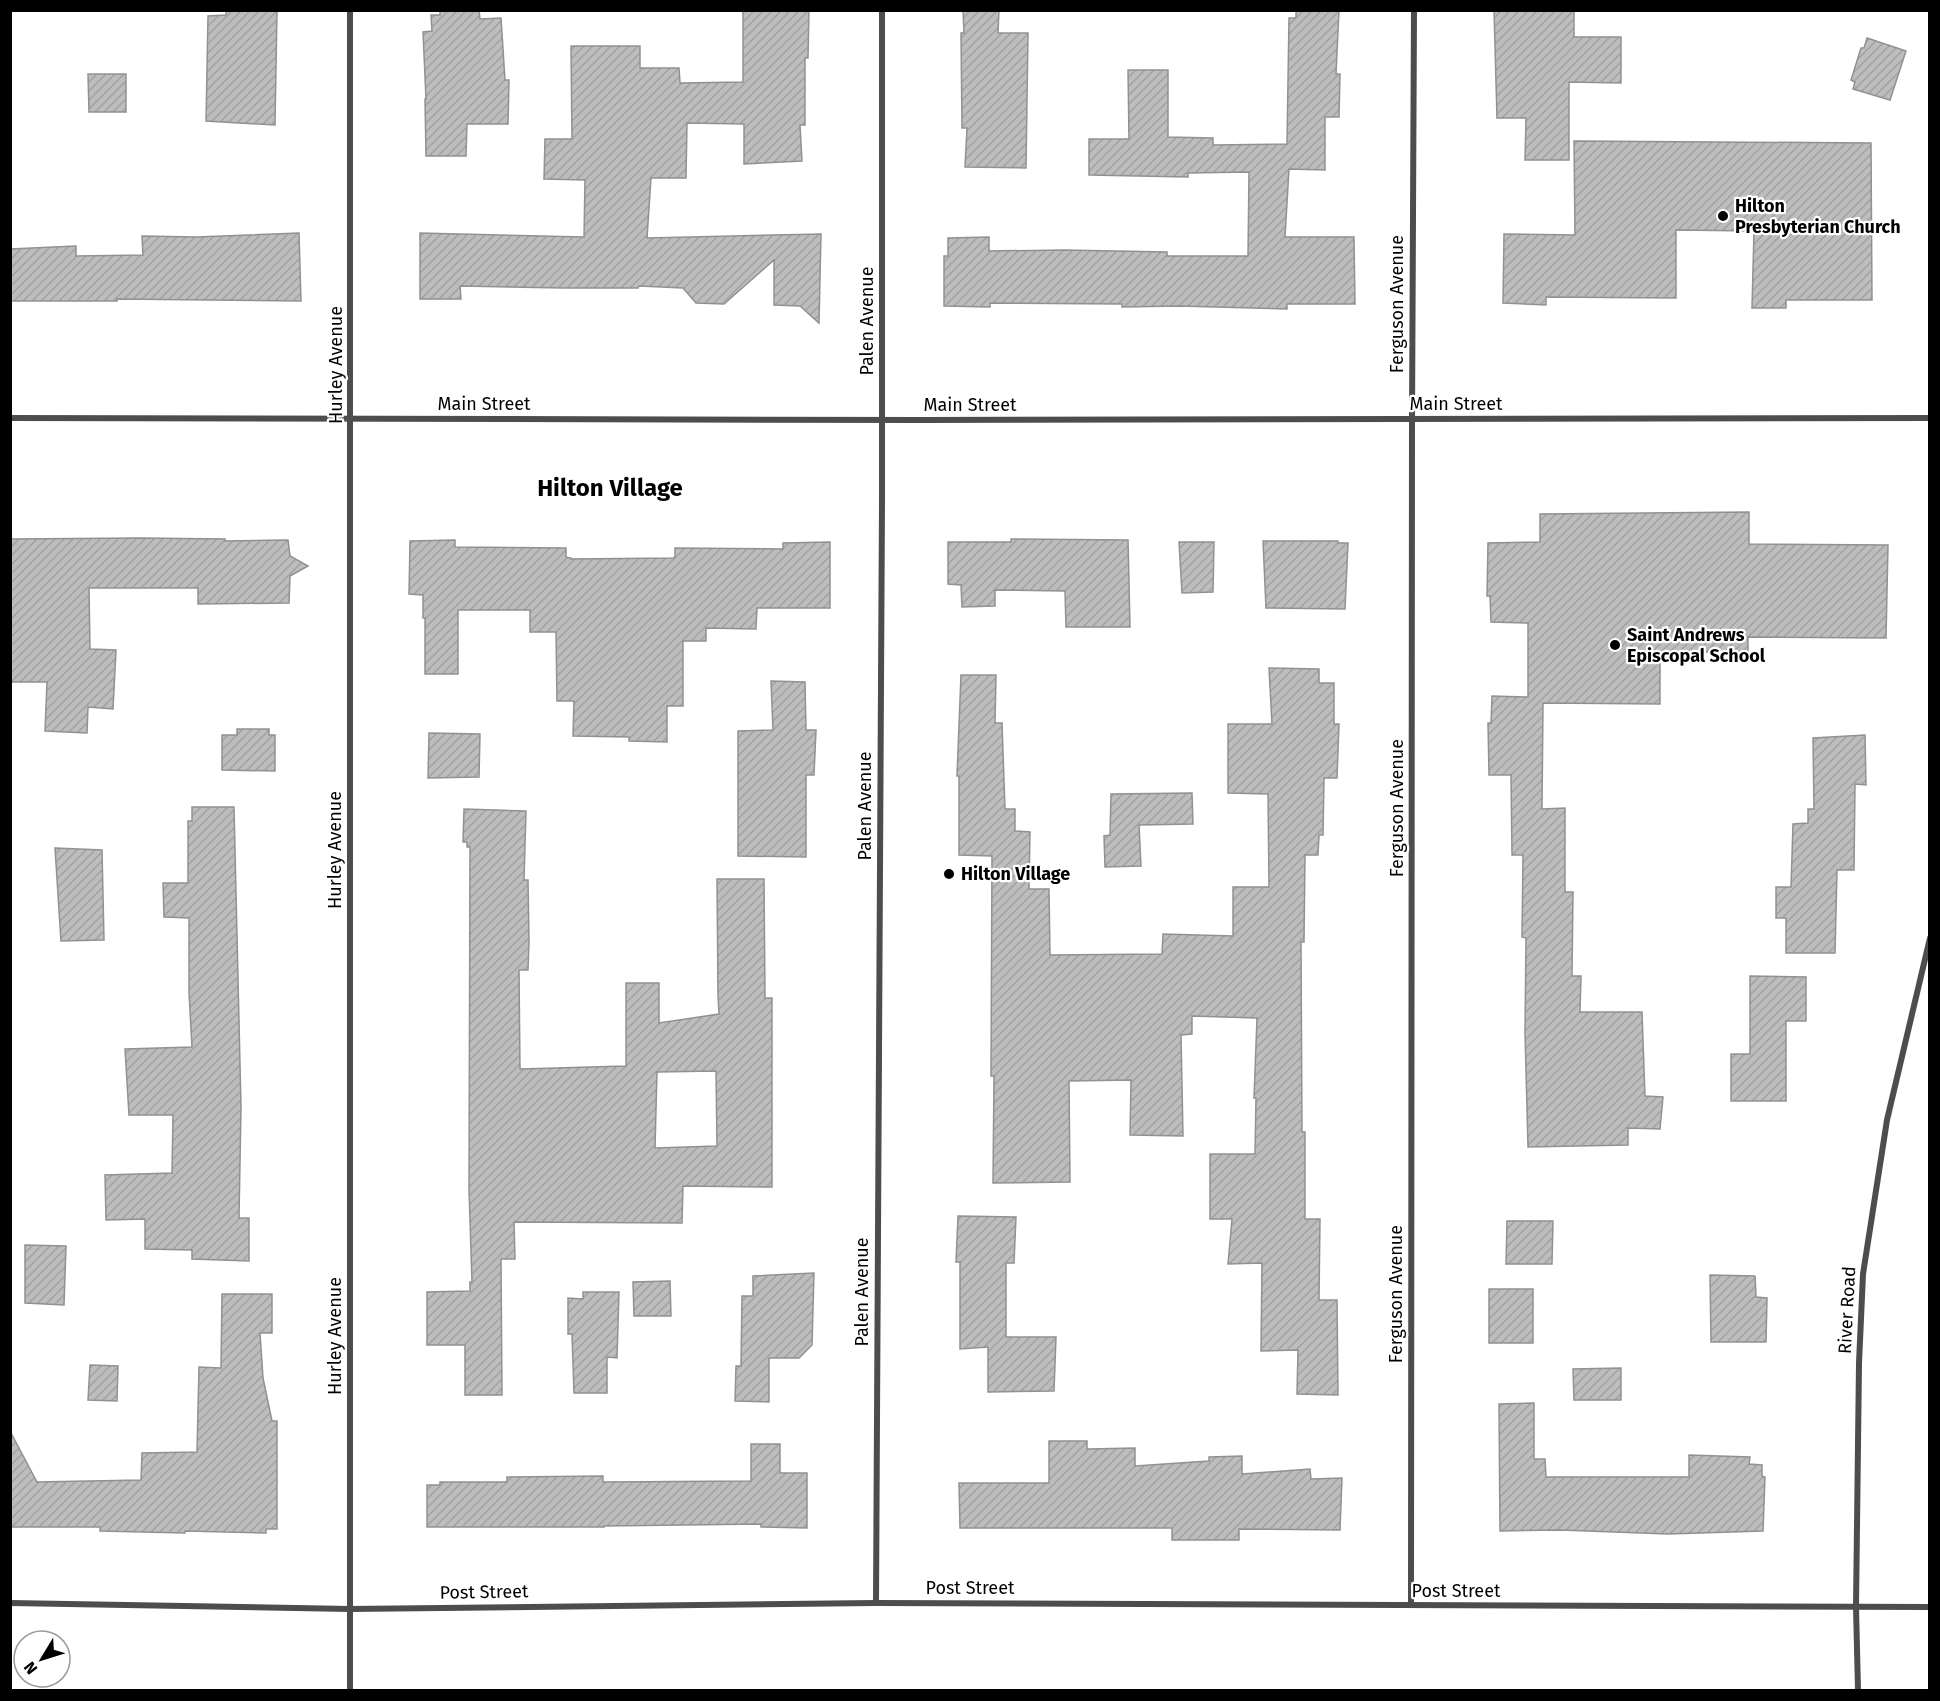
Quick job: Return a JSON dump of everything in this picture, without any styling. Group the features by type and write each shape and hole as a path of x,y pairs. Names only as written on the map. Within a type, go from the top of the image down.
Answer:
{"street":[{"name":"Hurley Avenue","path":"350,10 350,1690"},
{"name":"Palen Avenue","path":"876,1603 882,10"},
{"name":"Ferguson Avenue","path":"1411,1605 1414,10"},
{"name":"Main Street","path":"10,418 882,420 1929,418"},
{"name":"River Road","path":"1858,1690 1856,1607 1859,1363 1863,1274 1887,1120 1929,938"},
{"name":"Post Street","path":"10,1603 350,1609 876,1603 1929,1607"}],"building":[{"path":"226,10 277,10 275,125 206,121 208,16 226,15"},
{"path":"440,10 479,10 480,19 501,18 505,80 509,80 508,124 467,124 466,156 426,156 423,32 432,31 431,15 440,15"},
{"path":"743,10 809,10 808,58 805,58 805,125 800,125 802,161 744,164 744,124 687,123 686,178 651,178 647,238 821,234 819,323 800,306 774,305 774,260 724,304 696,303 683,288 639,286 638,288 564,288 460,286 461,299 420,299 420,233 584,237 585,180 544,179 545,139 572,139 571,46 640,46 640,68 679,68 680,83 743,82"},
{"path":"963,10 999,10 998,33 1028,33 1026,168 965,167 967,128 962,128 961,33 964,33"},
{"path":"1296,10 1339,10 1336,74 1340,74 1339,117 1325,117 1325,170 1289,169 1285,237 1354,237 1355,304 1287,304 1287,309 1122,307 1122,304 990,303 990,307 944,306 944,256 948,256 948,238 989,237 989,251 1064,250 1167,252 1167,256 1248,256 1249,172 1188,173 1188,177 1089,175 1089,139 1129,139 1128,70 1168,70 1168,137 1213,138 1213,145 1287,144 1289,18 1296,18"},
{"path":"1494,10 1574,10 1574,37 1621,37 1621,83 1569,82 1569,160 1525,160 1526,118 1497,118"},
{"path":"1867,38 1906,51 1890,100 1853,89 1855,82 1851,80 1861,48 1864,48"},
{"path":"88,74 126,74 126,112 89,112"},
{"name":"Hilton Presbyterian Church","path":"1574,141 1871,143 1872,300 1786,300 1786,308 1752,308 1754,231 1676,230 1676,298 1546,297 1546,305 1503,303 1504,234 1575,235"},
{"path":"299,233 301,301 117,299 117,301 10,301 10,249 76,246 76,256 143,255 142,236 196,237"},
{"name":"Saint Andrews Episcopal School","path":"1749,512 1749,544 1888,545 1886,638 1748,637 1748,652 1660,652 1660,704 1543,703 1542,809 1565,808 1565,892 1573,892 1572,976 1581,976 1580,1012 1642,1012 1645,1096 1663,1097 1660,1129 1628,1128 1628,1145 1528,1147 1525,1032 1526,938 1522,937 1523,855 1512,855 1511,775 1489,775 1488,723 1491,723 1492,696 1528,697 1528,623 1491,622 1490,596 1487,596 1488,543 1540,542 1540,514"},
{"path":"10,539 225,539 225,541 288,540 290,556 308,566 290,576 289,603 198,604 198,588 89,588 90,649 116,650 113,709 88,707 87,733 45,731 47,682 10,682"},
{"path":"1011,539 1128,540 1130,627 1066,627 1065,591 995,590 995,606 962,607 961,585 948,584 948,542 1011,542"},
{"path":"455,540 455,547 566,548 566,557 571,559 673,558 675,548 783,549 783,543 830,542 830,608 757,608 756,629 706,628 706,641 683,641 683,706 667,706 667,742 629,741 629,737 573,736 574,701 557,701 556,632 530,632 530,610 458,610 458,674 425,674 423,595 409,594 410,541"},
{"path":"1263,541 1348,543 1345,609 1266,608"},
{"path":"1179,542 1214,542 1213,592 1182,593"},
{"path":"1269,668 1319,669 1319,683 1334,683 1334,724 1339,724 1337,778 1324,778 1323,835 1319,835 1318,855 1305,855 1304,942 1301,942 1305,1219 1320,1219 1319,1300 1337,1300 1338,1395 1297,1394 1298,1350 1261,1351 1262,1263 1228,1264 1232,1219 1210,1219 1210,1154 1255,1154 1256,1098 1254,1098 1257,1018 1192,1016 1192,1034 1181,1035 1183,1136 1130,1135 1131,1080 1069,1081 1070,1182 993,1183 992,856 959,855 959,776 957,776 961,675 996,675 995,723 1002,723 1005,809 1015,809 1015,831 1030,832 1029,889 1049,889 1050,955 1162,954 1163,934 1233,936 1233,887 1269,887 1268,794 1228,793 1228,724 1272,724"},
{"path":"771,681 805,682 806,730 816,730 814,775 806,775 806,857 738,856 738,731 773,730"},
{"path":"237,729 269,729 269,735 275,735 275,771 222,770 222,735 237,735"},
{"path":"429,733 480,734 479,777 428,778"},
{"path":"1865,735 1866,785 1855,784 1854,870 1837,870 1835,953 1786,953 1786,918 1776,918 1776,887 1791,887 1793,824 1808,823 1808,809 1814,809 1813,738"},
{"path":"1192,793 1193,824 1139,825 1141,866 1105,867 1104,836 1110,835 1111,794"},
{"path":"192,807 234,807 241,1107 239,1218 249,1218 249,1261 192,1259 192,1250 145,1249 145,1219 106,1220 105,1175 172,1173 173,1115 129,1115 125,1049 192,1047 189,918 164,917 163,883 188,883 188,821 192,821"},
{"path":"464,809 526,811 524,880 528,880 529,942 528,970 519,970 520,1069 626,1066 626,983 659,983 659,1023 719,1014 717,879 764,879 765,998 772,998 772,1187 683,1186 682,1223 514,1222 515,1259 501,1259 502,1395 465,1395 465,1345 427,1345 427,1292 470,1291 470,1282 472,1282 469,1189 470,847 467,847 467,842 463,842","holes":["716,1071 717,1146 655,1148 657,1072"]},
{"path":"55,848 102,850 104,940 61,941"},
{"path":"1750,976 1806,977 1806,1021 1786,1021 1786,1101 1731,1101 1731,1054 1750,1054"},
{"path":"958,1216 1016,1217 1014,1263 1006,1263 1006,1337 1056,1337 1054,1391 988,1392 988,1347 960,1349 960,1262 956,1262"},
{"path":"1507,1221 1553,1221 1552,1264 1506,1264"},
{"path":"25,1245 66,1246 64,1305 25,1303"},
{"path":"814,1273 812,1345 799,1358 769,1358 769,1402 735,1401 736,1366 741,1366 742,1296 753,1296 753,1276"},
{"path":"1710,1275 1755,1276 1756,1297 1767,1298 1766,1342 1711,1342"},
{"path":"670,1281 671,1316 634,1316 633,1282"},
{"path":"1489,1289 1533,1289 1533,1343 1489,1343"},
{"path":"583,1292 619,1292 617,1358 607,1357 607,1393 574,1393 572,1334 568,1334 568,1298 583,1299"},
{"path":"222,1294 272,1294 272,1333 260,1333 263,1378 272,1421 277,1421 277,1529 266,1529 266,1533 185,1531 185,1533 100,1531 100,1527 10,1527 10,1431 37,1482 141,1480 142,1453 197,1452 199,1367 221,1368"},
{"path":"90,1365 118,1366 117,1401 88,1400"},
{"path":"1621,1368 1621,1400 1574,1400 1573,1369"},
{"path":"1534,1403 1534,1459 1545,1459 1546,1477 1689,1477 1689,1455 1750,1457 1749,1464 1762,1465 1762,1476 1765,1477 1763,1531 1668,1534 1560,1530 1500,1531 1499,1404"},
{"path":"1049,1441 1087,1441 1087,1449 1135,1448 1135,1466 1209,1461 1209,1457 1242,1456 1242,1474 1310,1469 1311,1479 1342,1478 1340,1530 1239,1529 1239,1540 1172,1540 1172,1528 960,1528 959,1483 1049,1483"},
{"path":"751,1444 780,1444 780,1473 807,1473 807,1528 761,1527 761,1524 427,1527 427,1485 440,1485 440,1482 507,1482 507,1477 603,1476 603,1482 751,1481"}],"place":[{"name":"Hilton Presbyterian Church","path":"1723,216"},
{"name":"Saint Andrews Episcopal School","path":"1615,645"},
{"name":"Hilton Village","path":"949,874"}],"district":[{"name":"Hilton Village","path":"610,488"}]}
